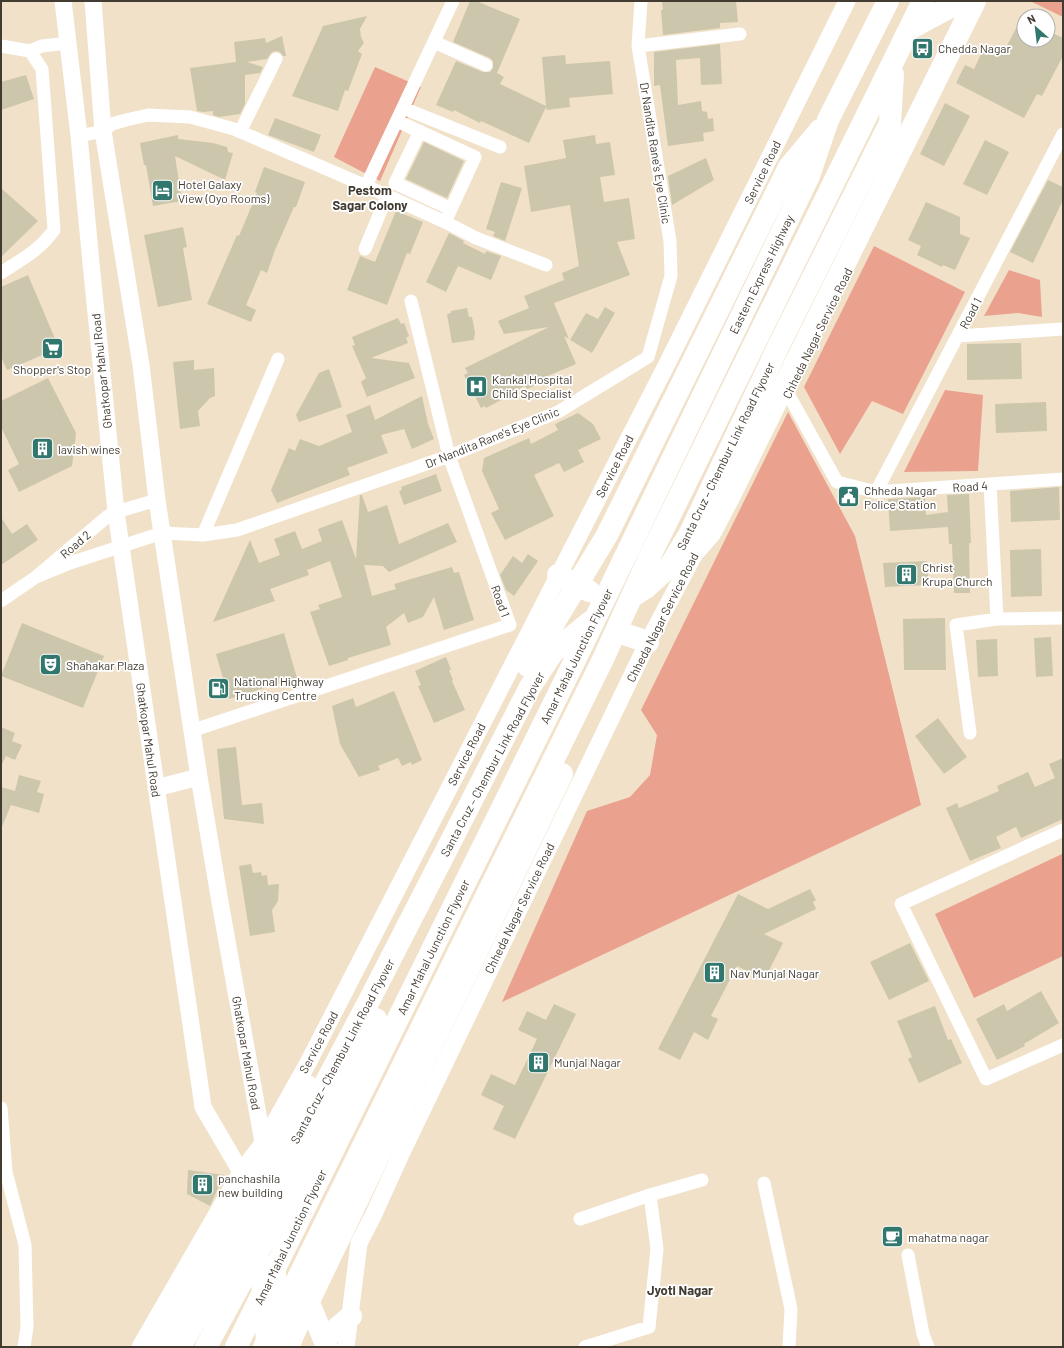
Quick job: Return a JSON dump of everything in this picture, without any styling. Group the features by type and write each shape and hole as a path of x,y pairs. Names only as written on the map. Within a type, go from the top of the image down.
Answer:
{"highway":[{"name":"Eastern Express Highway","path":"629,546 809,176 828,120 888,1"},
{"name":"Eastern Express Highway","path":"650,556 923,1"},
{"path":"911,28 952,6 955,1"},
{"path":"647,587 678,569 710,533 975,1"},
{"name":"Santa Cruz – Chembur Link Road Flyover","path":"180,1347 245,1234 370,999 530,687 553,652 586,624 620,605 647,587 670,566 690,533 779,345 890,123 894,62"},
{"name":"Santa Cruz – Chembur Link Road Flyover","path":"160,1347 230,1226 357,994 526,670 607,535 789,166 828,120"},
{"path":"206,1347 258,1252 275,1212 297,1177 540,692 629,546"},
{"name":"Amar Mahal Junction Flyover","path":"236,1347 575,659 629,546"},
{"path":"288,1347 590,716 650,556"},
{"name":"Amar Mahal Junction Flyover","path":"265,1347 604,657 650,556"},
{"path":"558,576 599,595"},
{"path":"621,633 648,642"},
{"path":"309,1303 321,1344"},
{"path":"321,1344 351,1316"},
{"path":"299,1322 321,1344"}],"main road":[{"name":"Ghatkopar Mahul Road","path":"275,1212 280,1347"},
{"name":"Ghatkopar Mahul Road","path":"258,1252 265,1347"}],"street":[{"name":"Ghatkopar Mahul Road","path":"64,1 79,136 116,512 203,1107 241,1172 258,1252"},
{"name":"Ghatkopar Mahul Road","path":"93,1 103,131 141,365 157,500 191,731 275,1212"},
{"path":"366,186 453,1"},
{"name":"Dr Nandita Rane's Eye Clinic","path":"162,533 204,535 237,530 449,456 558,412 648,357 671,276 670,241 638,46 641,1"},
{"name":"Service Road","path":"140,1347 241,1172 263,1142 308,1063 667,364 847,1"},
{"name":"Chheda Nagar Service Road","path":"359,1243 648,642 719,506 779,410 983,1"},
{"path":"638,46 740,34"},
{"path":"434,42 486,65"},
{"path":"1,46 30,50 42,46 68,44"},
{"path":"1,273 35,251 45,242 54,230 42,69 30,50"},
{"path":"240,132 276,59"},
{"path":"403,108 500,146"},
{"path":"79,136 103,131 112,124 148,115 190,118 240,132 366,186 445,222 476,238 546,266"},
{"path":"397,121 475,156 445,222"},
{"path":"420,131 395,183 451,209"},
{"name":"Road 1","path":"876,492 1063,134"},
{"path":"365,249 387,196"},
{"name":"Road 1","path":"191,731 510,625 449,456 411,301"},
{"path":"958,336 1063,329"},
{"path":"648,357 667,364"},
{"path":"204,535 278,359"},
{"name":"Road 4","path":"787,392 837,482 876,492 1063,479"},
{"path":"990,484 997,619"},
{"name":"Road 2","path":"1,602 36,577 108,516 116,512 157,500"},
{"path":"36,577 162,533"},
{"path":"970,733 956,625 997,619 1063,618"},
{"path":"156,788 199,777"},
{"path":"1063,830 901,904 986,1079 1063,1045"},
{"path":"1,1108 6,1172 25,1245 27,1327 24,1347"},
{"path":"263,1142 359,1243 346,1347"},
{"path":"241,1172 275,1212 330,1259"},
{"path":"580,1218 702,1180"},
{"path":"764,1183 791,1309 790,1347"},
{"path":"585,1347 649,1327 657,1249 650,1195"},
{"path":"908,1255 923,1334 928,1347"}],"shaded area":[{"path":"1030,1 1063,1 1063,17 1056,14 1056,8 1044,8"},
{"path":"375,67 421,87 380,181 334,157"},
{"path":"874,246 965,292 903,414 872,401 840,454 804,387"},
{"path":"1009,270 1040,280 1042,317 1018,313 984,316"},
{"path":"945,390 983,395 978,471 904,472"},
{"path":"788,412 855,536 921,805 502,1002 587,811 630,797 650,775 657,735 641,710"},
{"path":"1062,854 1063,956 974,998 935,914"}],"building":[{"path":"470,1 476,1 520,19 497,73 504,77 500,84 546,106 542,57 565,55 566,64 610,61 613,94 569,98 570,107 547,110 546,107 529,143 481,121 480,123 454,110 453,112 436,105 456,61 483,72 490,72 493,68 493,61 490,58 453,42"},
{"path":"662,1 736,1 738,22 720,23 720,28 663,35 661,10 663,10"},
{"path":"367,16 360,29 361,37 364,43 358,51 362,54 348,91 345,90 338,111 292,96 323,26"},
{"path":"1016,28 1016,48 1056,48 1056,35 1063,38 1063,56 1042,96 1037,94 1024,118 956,83 965,65 974,69 985,46 1002,55"},
{"path":"282,36 286,56 283,56 280,52 275,51 271,53 267,59 247,62 263,67 260,73 245,75 245,104 240,114 219,117 213,115 213,111 197,111 190,68 236,62 234,42 265,38 266,43"},
{"path":"720,44 722,84 701,85 700,58 676,60 678,105 701,101 702,111 707,112 708,119 713,118 714,131 703,133 704,141 668,146 660,85 654,86 654,52"},
{"path":"26,75 34,99 1,110 1,82"},
{"path":"945,103 970,116 944,166 920,154"},
{"path":"275,118 321,135 314,152 268,135"},
{"path":"178,135 178,139 213,143 227,147 228,152 233,153 225,180 175,156 182,201 153,206 146,165 144,165 140,143"},
{"path":"595,135 596,144 610,142 615,175 600,177 604,202 629,198 635,239 617,242 630,275 554,303 569,339 564,336 576,364 543,378 545,381 527,389 525,386 504,396 505,398 486,408 485,406 481,408 464,375 468,373 465,368 549,327 504,334 498,321 529,308 524,296 564,280 562,273 579,266 570,205 531,212 524,166 566,158 563,140"},
{"path":"985,140 1009,152 987,195 963,184"},
{"path":"424,142 464,161 447,198 406,179"},
{"path":"706,158 714,180 672,205 668,176"},
{"path":"264,167 305,182 296,207 294,207 275,250 267,273 261,270 246,305 256,310 251,322 207,304 237,235 239,236 257,193 255,192"},
{"path":"1048,180 1063,187 1063,200 1033,263 1010,252"},
{"path":"501,182 522,188 505,241 493,236 495,232 486,229"},
{"path":"1,188 38,221 1,257"},
{"path":"926,202 960,217 960,234 970,238 955,270 943,265 942,267 917,255 921,246 908,240"},
{"path":"396,211 423,222 410,254 407,253 387,305 347,290 360,256 375,262"},
{"path":"183,227 187,247 183,248 192,300 158,307 144,235"},
{"path":"449,233 464,241 463,243 485,254 486,251 501,256 491,280 458,266 446,292 426,282"},
{"path":"28,275 59,348 7,370 1,357 1,287"},
{"path":"605,307 615,313 592,353 570,340 586,313 598,319"},
{"path":"467,308 469,317 472,317 475,333 474,340 452,343 447,314 451,313 451,311"},
{"path":"398,318 401,324 404,323 409,336 406,338 408,343 371,358 409,363 415,378 367,397 361,382 366,378 352,346 355,345 352,337"},
{"path":"1021,343 1022,379 967,380 967,344"},
{"path":"194,360 194,370 214,368 215,396 210,398 198,411 200,426 180,429 173,362"},
{"path":"329,369 342,407 299,422 296,415 319,373"},
{"name":"lavish wines","path":"48,378 76,433 72,466 19,492 8,470 19,464 1,427 1,401"},
{"path":"422,396 428,424 434,439 412,449 404,429 381,435 388,453 347,468 350,475 277,503 271,490 289,448 295,451 300,439 319,446 352,432 346,415 370,405 375,420"},
{"path":"1046,402 1047,431 996,433 995,404"},
{"path":"578,413 593,424 601,439 578,450 584,462 564,472 559,463 534,475 554,516 505,540 491,513 499,509 482,471 484,458 529,438 531,444 558,430 555,424"},
{"path":"436,474 442,491 404,505 399,491 402,490 401,487"},
{"path":"1059,487 1060,520 1011,522 1010,491"},
{"path":"969,494 971,543 969,543 970,593 954,593 952,544 949,544 948,527 890,531 888,499 925,497 926,515 948,512 947,495"},
{"path":"360,495 362,495 368,512 387,505 399,544 448,523 457,542 389,572 383,566 364,565 372,596 396,589 394,584 452,567 454,573 459,572 474,620 444,630 434,597 423,617 408,623 404,613 386,627 391,645 348,658 348,660 329,666 310,612 320,609 318,605 342,597 330,561 307,570 309,575 270,589 275,601 213,622 250,540 259,563 280,555 274,539 295,531 302,549 322,541 318,529 342,520 356,559"},
{"path":"1,517 12,534 27,524 38,540 1,565"},
{"path":"1041,549 1042,596 1011,597 1010,550"},
{"path":"528,554 538,561 514,596 506,590 500,575 513,556 522,563"},
{"name":"Christ Krupa Church","path":"927,561 929,585 885,587 883,563"},
{"path":"945,618 946,670 904,670 903,619"},
{"path":"22,623 104,656 83,708 1,676"},
{"path":"284,633 297,678 229,699 216,654"},
{"path":"1051,637 1053,676 1036,677 1034,638"},
{"path":"997,639 998,676 978,677 976,640"},
{"path":"446,657 451,670 449,670 453,680 452,681 465,710 434,723 418,686 421,685 415,671"},
{"path":"394,691 422,760 412,765 411,762 402,766 398,758 378,766 380,770 359,777 340,744 332,706 353,698 356,707"},
{"path":"938,718 967,757 944,774 915,736"},
{"path":"1,727 15,733 12,741 22,745 15,760 6,756 1,766"},
{"path":"236,747 242,805 262,803 264,824 224,819 217,749"},
{"path":"1063,758 1063,819 1021,838 1016,827 996,837 1001,848 970,861 946,808 957,803 959,808 999,791 997,786 1028,772 1035,787 1055,778 1049,764"},
{"path":"19,775 41,781 37,792 44,794 39,813 11,805 1,829 1,787 15,791"},
{"path":"251,864 253,873 261,872 262,876 267,875 268,885 279,884 278,901 272,910 275,932 250,936 239,866"},
{"name":"Nav Munjal Nagar","path":"810,889 816,900 813,902 816,909 764,934 783,943 764,980 737,966 711,1016 718,1019 708,1040 694,1032 680,1060 658,1049 738,894 768,909"},
{"path":"910,943 929,981 889,1000 870,962"},
{"path":"1041,991 1059,1023 1024,1044 1025,1046 997,1060 976,1019 1004,1004 1007,1011"},
{"name":"Munjal Nagar","path":"554,1004 576,1014 515,1139 493,1129 504,1106 481,1095 491,1074 515,1085 537,1039 518,1030 527,1011 546,1020"},
{"path":"935,1006 948,1040 951,1039 962,1063 919,1083 908,1059 912,1057 897,1021"},
{"name":"panchashila new building","path":"188,1170 224,1175 210,1206 187,1194"}],"place":[{"name":"Chedda Nagar","path":"923,48"},
{"name":"Hotel Galaxy View (Oyo Rooms)","path":"162,191"},
{"name":"Shopper's Stop","path":"52,348"},
{"name":"Kankal Hospital Child Specialist","path":"477,386"},
{"name":"lavish wines","path":"43,449"},
{"name":"Chheda Nagar Police Station","path":"848,497"},
{"name":"Christ Krupa Church","path":"906,574"},
{"name":"Shahakar Plaza","path":"50,665"},
{"name":"National Highway Trucking Centre","path":"219,688"},
{"name":"Nav Munjal Nagar","path":"715,973"},
{"name":"Munjal Nagar","path":"539,1062"},
{"name":"panchashila new building","path":"203,1185"},
{"name":"mahatma nagar","path":"893,1237"}],"district":[{"name":"Pestom Sagar Colony","path":"370,198"},
{"name":"Jyoti Nagar","path":"680,1290"}]}
